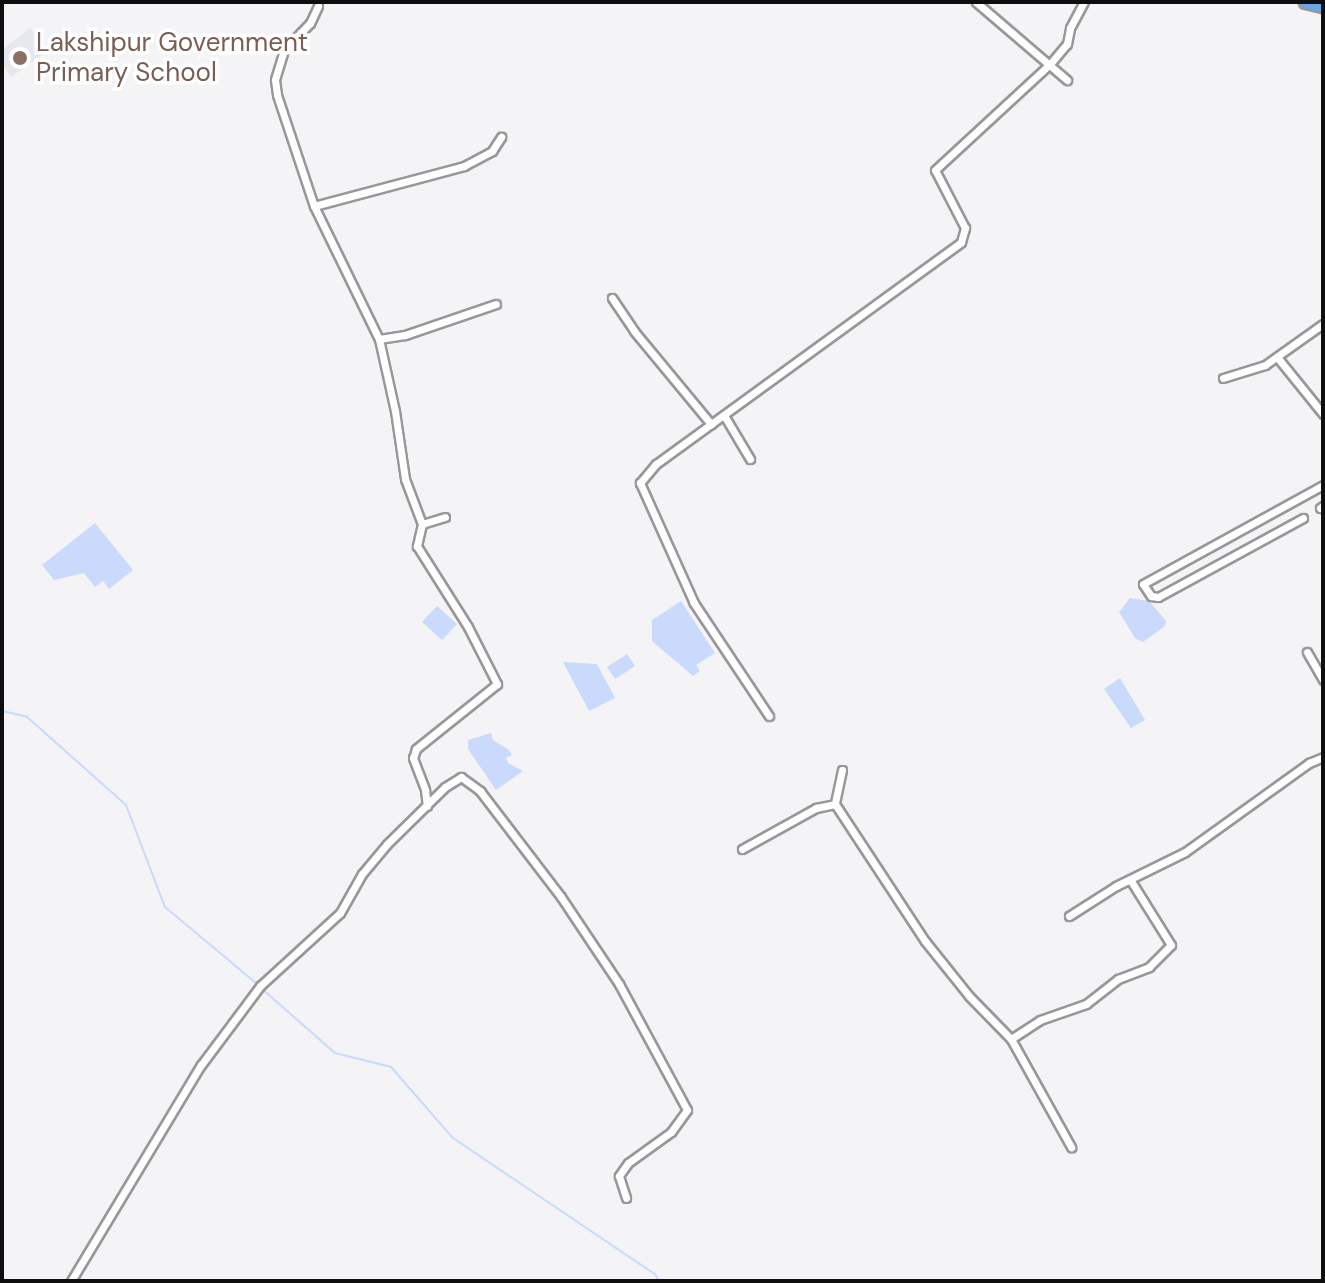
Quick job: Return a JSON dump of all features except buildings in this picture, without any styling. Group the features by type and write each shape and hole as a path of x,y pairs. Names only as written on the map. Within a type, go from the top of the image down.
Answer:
{"highway":[{"path":"1305,2 1323,6"}],"street":[{"path":"976,2 1067,80"},
{"path":"769,716 694,603 640,489 640,483 656,464 725,417 961,242 965,228 935,170 1050,64 1067,44 1070,28 1084,2"},
{"path":"318,6 310,23 284,50 275,80 314,206 379,339 395,411 405,479 422,524 417,546 468,627 497,684 416,749 413,758 425,790 427,806"},
{"path":"314,206 464,166 492,151 501,137"},
{"path":"612,298 634,331 711,424"},
{"path":"379,339 405,335 496,304"},
{"path":"1223,378 1265,365 1323,324"},
{"path":"1277,357 1323,414"},
{"path":"725,417 750,459"},
{"path":"1303,518 1158,597 1151,596 1143,584 1323,485"},
{"path":"422,524 445,517"},
{"path":"1307,652 1323,680"},
{"path":"1069,916 1116,886 1185,852 1309,763 1323,757"},
{"path":"842,770 835,804 925,941 969,996 1011,1039 1071,1147"},
{"path":"71,1281 201,1065 260,986 340,913 362,874 427,806 461,777 480,791 530,854 619,984 687,1110 671,1132 628,1163 619,1176 626,1198"},
{"path":"742,849 816,808 835,804"},
{"path":"1011,1039 1040,1020 1086,1004 1118,979 1149,967 1171,945 1131,881"}],"shaded area":[{"name":"Lakshipur Government Primary School","path":"30,28 48,51 11,77 2,65 2,50"}],"water":[{"path":"95,523 133,570 109,589 103,581 95,587 84,573 54,580 42,565"},
{"path":"1130,598 1149,601 1166,621 1165,626 1143,642 1135,638 1119,612"},
{"path":"681,601 715,653 696,665 700,671 693,676 652,641 652,620"},
{"path":"437,606 457,624 442,640 422,622"},
{"path":"627,654 635,666 615,679 607,667"},
{"path":"563,662 597,664 615,698 589,711"},
{"path":"1120,678 1145,720 1131,728 1104,689"},
{"path":"491,733 493,740 512,755 506,758 508,763 523,771 496,790 468,749 468,740"}],"waterway":[{"path":"2,711 27,717 126,805 165,907 256,983"},
{"path":"261,988 335,1053 391,1067 453,1138 655,1274 659,1281"}],"place":[{"name":"Lakshipur Government Primary School","path":"20,58"}]}
